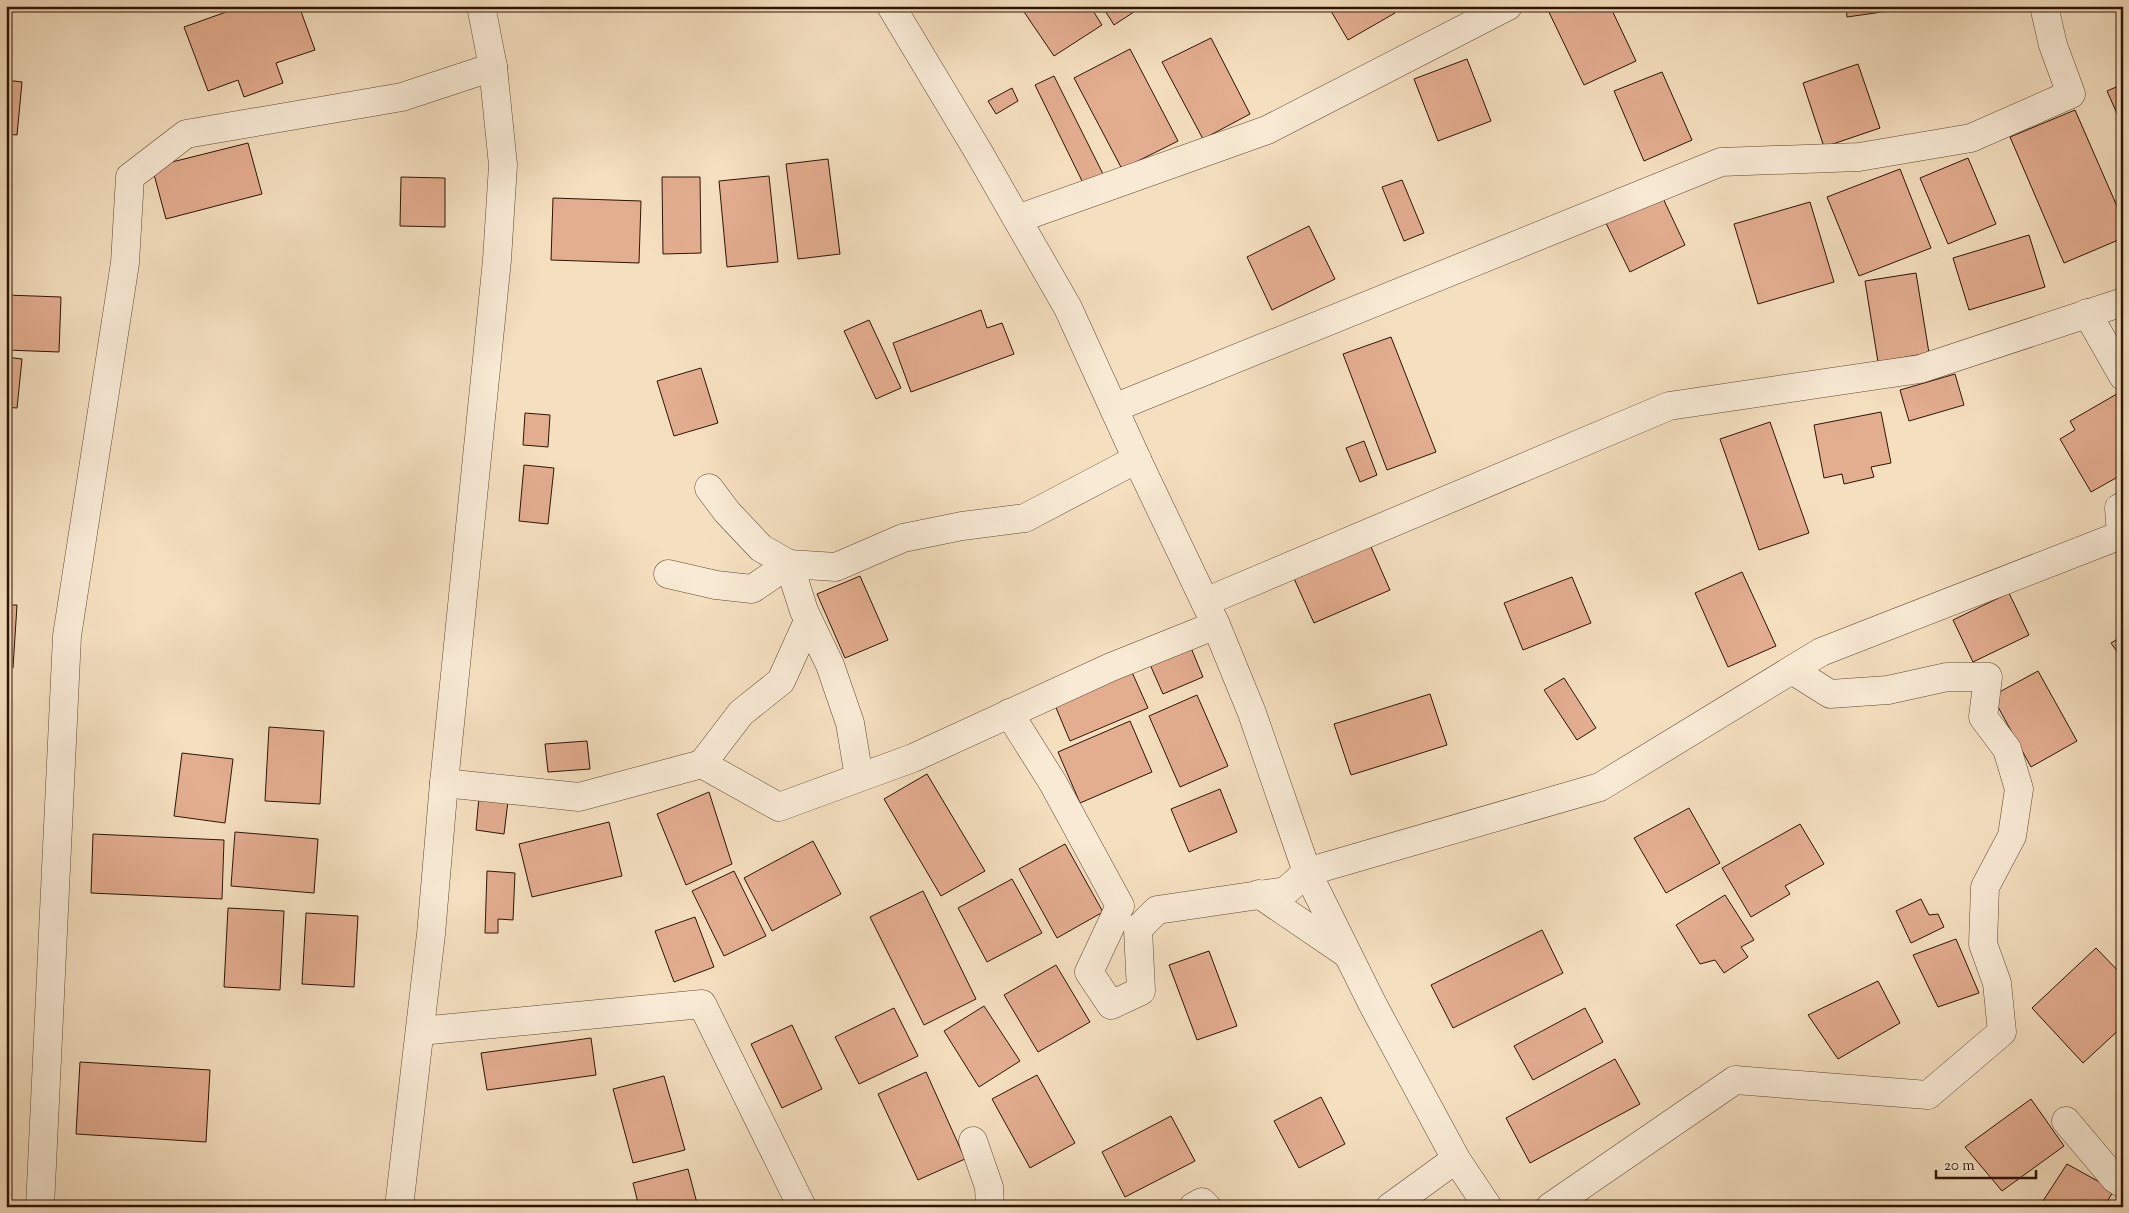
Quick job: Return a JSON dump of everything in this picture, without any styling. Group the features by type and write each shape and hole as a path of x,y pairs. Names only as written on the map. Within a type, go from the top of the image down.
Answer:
{"street":[{"path":"399,1207 431,934 444,782 497,260 503,165 493,67 481,6"},
{"path":"891,6 1068,308 1210,613 1252,712 1307,872 1456,1159 1488,1207"},
{"path":"1017,219 1266,130 1508,6"},
{"path":"1114,408 1720,162 1859,157 1971,138 2071,94 2053,45 2044,6"},
{"path":"40,1207 67,636 125,263 130,178 186,134 402,97 493,67"},
{"path":"702,764 779,807 913,758 1111,667 1210,613 1669,406 1920,368 2123,302"},
{"path":"2086,314 2123,376"},
{"path":"709,488 727,512 761,548 789,564 836,567 903,538 962,526 1025,518 1137,459"},
{"path":"1009,713 1053,783 1120,906 1089,972 1111,1005 1141,991 1138,929 1157,910 1286,890 1307,872 1600,787 1821,652 2121,536 2119,508 2123,506"},
{"path":"668,574 716,585 752,589 789,564"},
{"path":"789,564 808,621 830,666 850,723 860,777"},
{"path":"444,782 579,797 702,764 741,713 781,681 808,621"},
{"path":"1550,1207 1734,1080 1928,1095 2002,1032 1997,983 1983,944 1985,887 2012,836 2019,789 2007,749 1983,717 1988,677 1947,677 1888,690 1830,694 1792,670"},
{"path":"1259,894 1348,954"},
{"path":"420,1031 702,1004 802,1207"},
{"path":"2066,1121 2115,1178 2123,1184"},
{"path":"973,1141 994,1200"},
{"path":"1390,1207 1456,1159"},
{"path":"1193,1207 1202,1202 1207,1207"}],"building":[{"path":"243,6 299,6 315,50 276,63 283,83 244,97 238,80 208,91 184,27"},
{"path":"1020,6 1090,6 1102,25 1054,56"},
{"path":"1102,6 1143,6 1114,25"},
{"path":"1328,6 1391,6 1395,13 1348,40"},
{"path":"1546,6 1610,6 1636,61 1584,85"},
{"path":"1846,6 1895,6 1896,10 1847,17"},
{"path":"1211,38 1250,114 1203,139 1162,62"},
{"path":"1130,49 1178,141 1122,169 1074,78"},
{"path":"1467,59 1491,121 1438,141 1414,79"},
{"path":"1858,64 1880,128 1824,147 1803,83"},
{"path":"1662,72 1692,140 1644,161 1614,91"},
{"path":"1054,76 1105,178 1085,187 1035,85"},
{"path":"6,80 22,82 17,135 6,134"},
{"path":"2123,84 2123,127 2107,91"},
{"path":"1012,88 1018,101 996,114 988,101"},
{"path":"2075,110 2123,220 2123,238 2064,263 2010,137"},
{"path":"248,143 262,194 166,219 152,167"},
{"path":"1968,158 1996,224 1948,244 1920,178"},
{"path":"828,159 840,254 798,259 786,164"},
{"path":"1900,169 1931,248 1859,276 1827,197"},
{"path":"769,176 778,262 727,267 719,181"},
{"path":"401,177 445,178 445,227 400,226"},
{"path":"662,177 700,177 701,253 663,254"},
{"path":"1402,180 1424,233 1404,241 1382,187"},
{"path":"1660,192 1685,245 1630,272 1604,219"},
{"path":"553,198 641,201 639,263 551,260"},
{"path":"1810,202 1834,282 1758,304 1734,224"},
{"path":"1309,226 1335,279 1272,310 1247,257"},
{"path":"2029,235 2045,287 1969,310 1953,258"},
{"path":"1916,273 1929,353 1878,362 1865,281"},
{"path":"6,295 61,297 59,352 6,350"},
{"path":"981,310 987,328 1002,323 1014,354 911,392 893,343"},
{"path":"869,320 901,388 876,399 844,331"},
{"path":"1391,337 1436,452 1387,470 1343,354"},
{"path":"6,357 22,359 17,408 6,407"},
{"path":"701,368 718,423 674,436 657,381"},
{"path":"1955,374 1964,405 1909,421 1900,390"},
{"path":"2122,391 2123,474 2091,492 2060,439 2075,430 2070,421"},
{"path":"1881,412 1891,463 1871,467 1874,477 1844,484 1842,474 1824,478 1814,425"},
{"path":"525,413 550,415 548,447 523,445"},
{"path":"1770,422 1809,533 1759,550 1720,439"},
{"path":"1364,441 1377,475 1360,482 1346,448"},
{"path":"524,465 554,468 548,524 519,521"},
{"path":"1368,540 1390,590 1314,623 1292,574"},
{"path":"1742,572 1776,646 1728,667 1695,593"},
{"path":"860,576 888,640 845,658 817,594"},
{"path":"1572,577 1591,623 1523,650 1504,603"},
{"path":"2009,593 2029,635 1973,662 1953,620"},
{"path":"6,605 17,605 13,668 6,667"},
{"path":"2123,636 2123,660 2111,643"},
{"path":"1189,643 1203,677 1163,694 1148,660"},
{"path":"1131,670 1148,708 1070,741 1054,703"},
{"path":"2038,671 2077,741 2031,767 1992,696"},
{"path":"1564,678 1596,728 1577,740 1544,690"},
{"path":"1430,694 1447,745 1351,775 1334,724"},
{"path":"1197,695 1228,766 1180,787 1149,716"},
{"path":"1130,721 1152,772 1080,803 1058,752"},
{"path":"269,727 324,731 320,804 265,801"},
{"path":"587,741 590,769 548,772 545,744"},
{"path":"182,753 233,759 225,823 174,816"},
{"path":"927,774 985,871 941,896 884,799"},
{"path":"1220,789 1237,832 1189,852 1171,809"},
{"path":"709,792 732,864 686,885 657,814"},
{"path":"479,797 508,801 504,834 476,830"},
{"path":"1689,808 1720,863 1666,893 1634,838"},
{"path":"609,822 622,876 532,897 519,844"},
{"path":"1800,824 1824,864 1785,886 1790,894 1751,917 1722,868"},
{"path":"235,832 318,839 314,893 231,886"},
{"path":"93,834 224,840 222,899 91,893"},
{"path":"813,841 841,894 772,931 744,878"},
{"path":"1065,844 1103,912 1057,938 1019,869"},
{"path":"487,871 515,873 513,920 498,919 498,933 485,933"},
{"path":"734,871 766,936 724,956 692,891"},
{"path":"1012,879 1042,933 987,962 958,908"},
{"path":"923,891 976,999 924,1025 870,917"},
{"path":"1725,895 1754,940 1741,947 1748,957 1724,973 1715,960 1700,964 1676,925"},
{"path":"1921,899 1929,915 1938,914 1944,927 1911,943 1896,911"},
{"path":"228,908 284,911 280,990 224,987"},
{"path":"306,913 358,916 354,987 302,984"},
{"path":"695,917 714,967 674,982 655,931"},
{"path":"1542,930 1563,973 1453,1028 1431,985"},
{"path":"1956,939 1979,993 1938,1007 1913,955"},
{"path":"2096,948 2123,976 2123,1026 2083,1063 2032,1008"},
{"path":"1209,951 1237,1026 1197,1040 1169,965"},
{"path":"1056,965 1090,1022 1038,1052 1004,995"},
{"path":"1878,981 1900,1023 1838,1059 1808,1015"},
{"path":"984,1006 1020,1061 979,1087 944,1031"},
{"path":"894,1008 918,1056 859,1084 835,1037"},
{"path":"1585,1008 1603,1042 1533,1080 1514,1046"},
{"path":"792,1025 822,1089 782,1108 751,1044"},
{"path":"591,1038 596,1075 487,1090 481,1053"},
{"path":"1615,1059 1640,1104 1530,1163 1506,1118"},
{"path":"80,1062 210,1070 206,1142 76,1134"},
{"path":"926,1072 965,1159 918,1180 878,1094"},
{"path":"1037,1075 1075,1143 1030,1168 992,1099"},
{"path":"664,1076 685,1150 633,1163 613,1089"},
{"path":"1321,1097 1345,1144 1299,1168 1274,1121"},
{"path":"2031,1099 2064,1146 2002,1191 1965,1147"},
{"path":"1171,1116 1195,1161 1125,1197 1102,1152"},
{"path":"2067,1164 2114,1190 2104,1207 2039,1207"},
{"path":"688,1169 698,1207 639,1207 633,1183"}]}
